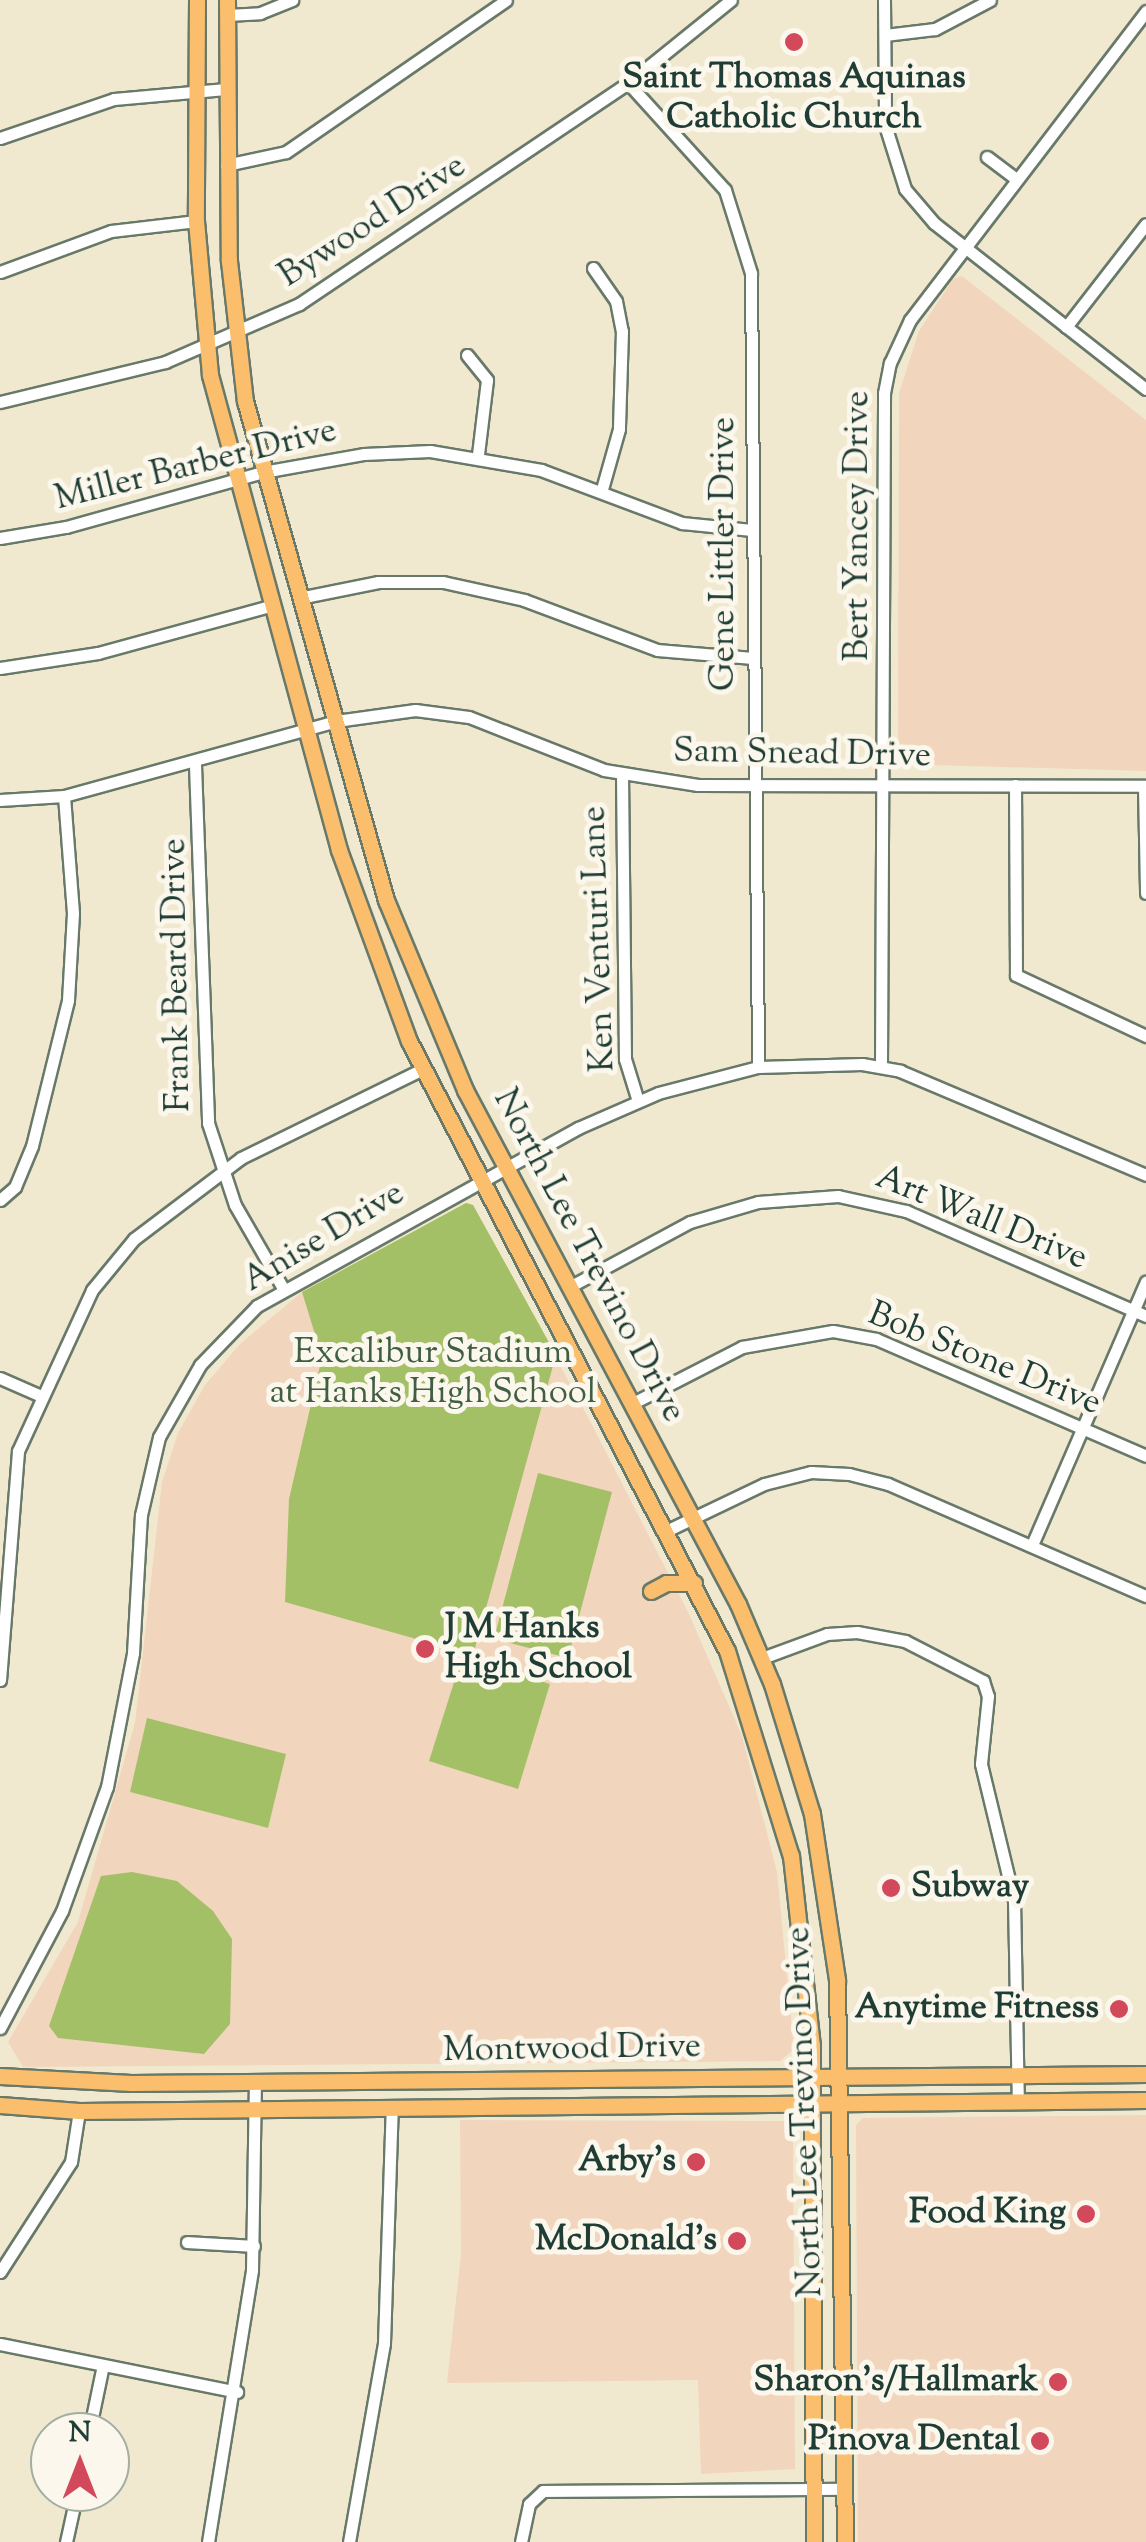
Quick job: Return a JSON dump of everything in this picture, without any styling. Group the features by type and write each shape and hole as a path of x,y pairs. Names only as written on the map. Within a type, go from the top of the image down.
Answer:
{"main road":[{"name":"North Lee Trevino Drive","path":"197,0 196,221 206,345 234,481 380,974 480,1183 694,1583 764,1755 801,1920 812,2077 814,2542"},
{"name":"North Lee Trevino Drive","path":"227,8 226,165 235,333 263,472 365,834 409,960 507,1168 633,1402 762,1658 793,1744 830,1912 840,2077 844,2542"},
{"path":"380,974 409,960"},
{"path":"651,1591 666,1583 694,1583"},
{"path":"764,1755 793,1744"},
{"name":"Montwood Drive","path":"0,2076 254,2082 1146,2074"},
{"path":"538,2081 538,2107"},
{"name":"Montwood Drive","path":"0,2105 79,2111 1146,2100"},
{"path":"812,2314 843,2314"}],"street":[{"path":"227,8 260,13 292,0"},
{"path":"226,165 286,152 506,0"},
{"name":"Bywood Drive","path":"0,402 134,372 299,304 389,249 628,83 731,0"},
{"path":"884,0 886,124 896,170 924,212 1146,388"},
{"path":"885,36 935,30 990,0"},
{"name":"Bert Yancey Drive","path":"881,1066 886,784 884,393 895,346 1015,178 1146,11"},
{"name":"Gene Littler Drive","path":"628,83 716,177 748,254 758,1067"},
{"path":"0,138 80,107 197,88 226,88"},
{"path":"987,157 1015,178"},
{"path":"0,272 111,231 196,221"},
{"path":"1066,327 1146,224"},
{"path":"593,268 616,301 622,331 619,428 602,489"},
{"path":"467,355 487,380 478,454"},
{"name":"Miller Barber Drive","path":"0,538 263,472 364,454 478,454 602,489 682,523 752,530"},
{"path":"299,598 378,582 443,582 524,600 656,650 753,658"},
{"path":"0,668 98,653 270,606"},
{"name":"Sam Snead Drive","path":"0,800 64,796 194,765 336,722 391,710 440,711 622,774 753,786 1145,786"},
{"name":"Frank Beard Drive","path":"194,765 201,820 204,1099 222,1172 283,1288"},
{"name":"Ken Venturi Lane","path":"622,774 625,1058 638,1101"},
{"path":"1015,785 1016,975 1146,1036"},
{"path":"1145,786 1146,893"},
{"path":"0,1200 15,1187 32,1146 68,1000 73,913 64,796"},
{"name":"Anise Drive","path":"0,2028 62,1910 107,1787 134,1653 140,1515 159,1437 200,1365 283,1288 638,1101 758,1067 881,1066 1146,1175"},
{"path":"0,1680 14,1469 40,1396 76,1315 111,1264 222,1172 280,1136 423,1070"},
{"name":"Art Wall Drive","path":"571,1286 690,1222 758,1202 838,1196 906,1210 1140,1313"},
{"path":"1032,1545 1082,1429 1140,1313 1146,1282"},
{"name":"Bob Stone Drive","path":"633,1402 742,1347 833,1331 876,1339 1146,1456"},
{"path":"0,1378 40,1396"},
{"path":"666,1531 764,1484 829,1472 888,1484 1146,1596"},
{"path":"762,1658 827,1634 857,1632 905,1641 983,1681 988,1696 981,1764 1014,1900 1018,2101"},
{"path":"208,2542 237,2392 254,2246 254,2082"},
{"path":"349,2542 386,2326 392,2108"},
{"path":"0,2272 64,2174 79,2111"},
{"path":"187,2242 254,2246"},
{"path":"0,2344 237,2392"},
{"path":"93,2412 103,2365"},
{"path":"521,2542 529,2504 543,2492 844,2488"},
{"path":"66,2542 72,2512"}],"shaded area":[{"path":"962,276 1146,420 1146,771 898,764 899,393 919,331 953,279"},
{"name":"J M Hanks High School","path":"466,1203 473,1205 590,1421 689,1614 742,1736 777,1872 794,2049 780,2061 23,2067 8,2042 78,1922 135,1723 162,1482 178,1433 205,1385 240,1344 302,1292"},
{"path":"1146,2115 1146,2542 858,2542 856,2125 863,2118"},
{"path":"460,2120 784,2121 784,2133 793,2133 795,2469 701,2474 698,2380 447,2383 461,2254"}],"green space":[{"name":"Excalibur Stadium at Hanks High School","path":"466,1203 473,1205 556,1355 473,1655 285,1602 289,1499 322,1357 302,1292"},
{"path":"538,1473 612,1492 568,1658 494,1639"},
{"path":"462,1657 550,1684 518,1789 429,1761"},
{"path":"147,1718 286,1754 268,1828 130,1792"},
{"path":"132,1872 177,1881 213,1911 232,1939 230,2024 204,2054 58,2038 49,2026 101,1876"}],"place":[{"name":"Saint Thomas Aquinas Catholic Church","path":"794,42"},
{"name":"J M Hanks High School","path":"425,1649"},
{"name":"Subway","path":"891,1888"},
{"name":"Anytime Fitness","path":"1119,2009"},
{"name":"Arby's","path":"696,2162"},
{"name":"Food King","path":"1086,2214"},
{"name":"McDonald's","path":"737,2241"},
{"name":"Sharon's/Hallmark","path":"1058,2382"},
{"name":"Pinova Dental","path":"1040,2441"}]}
